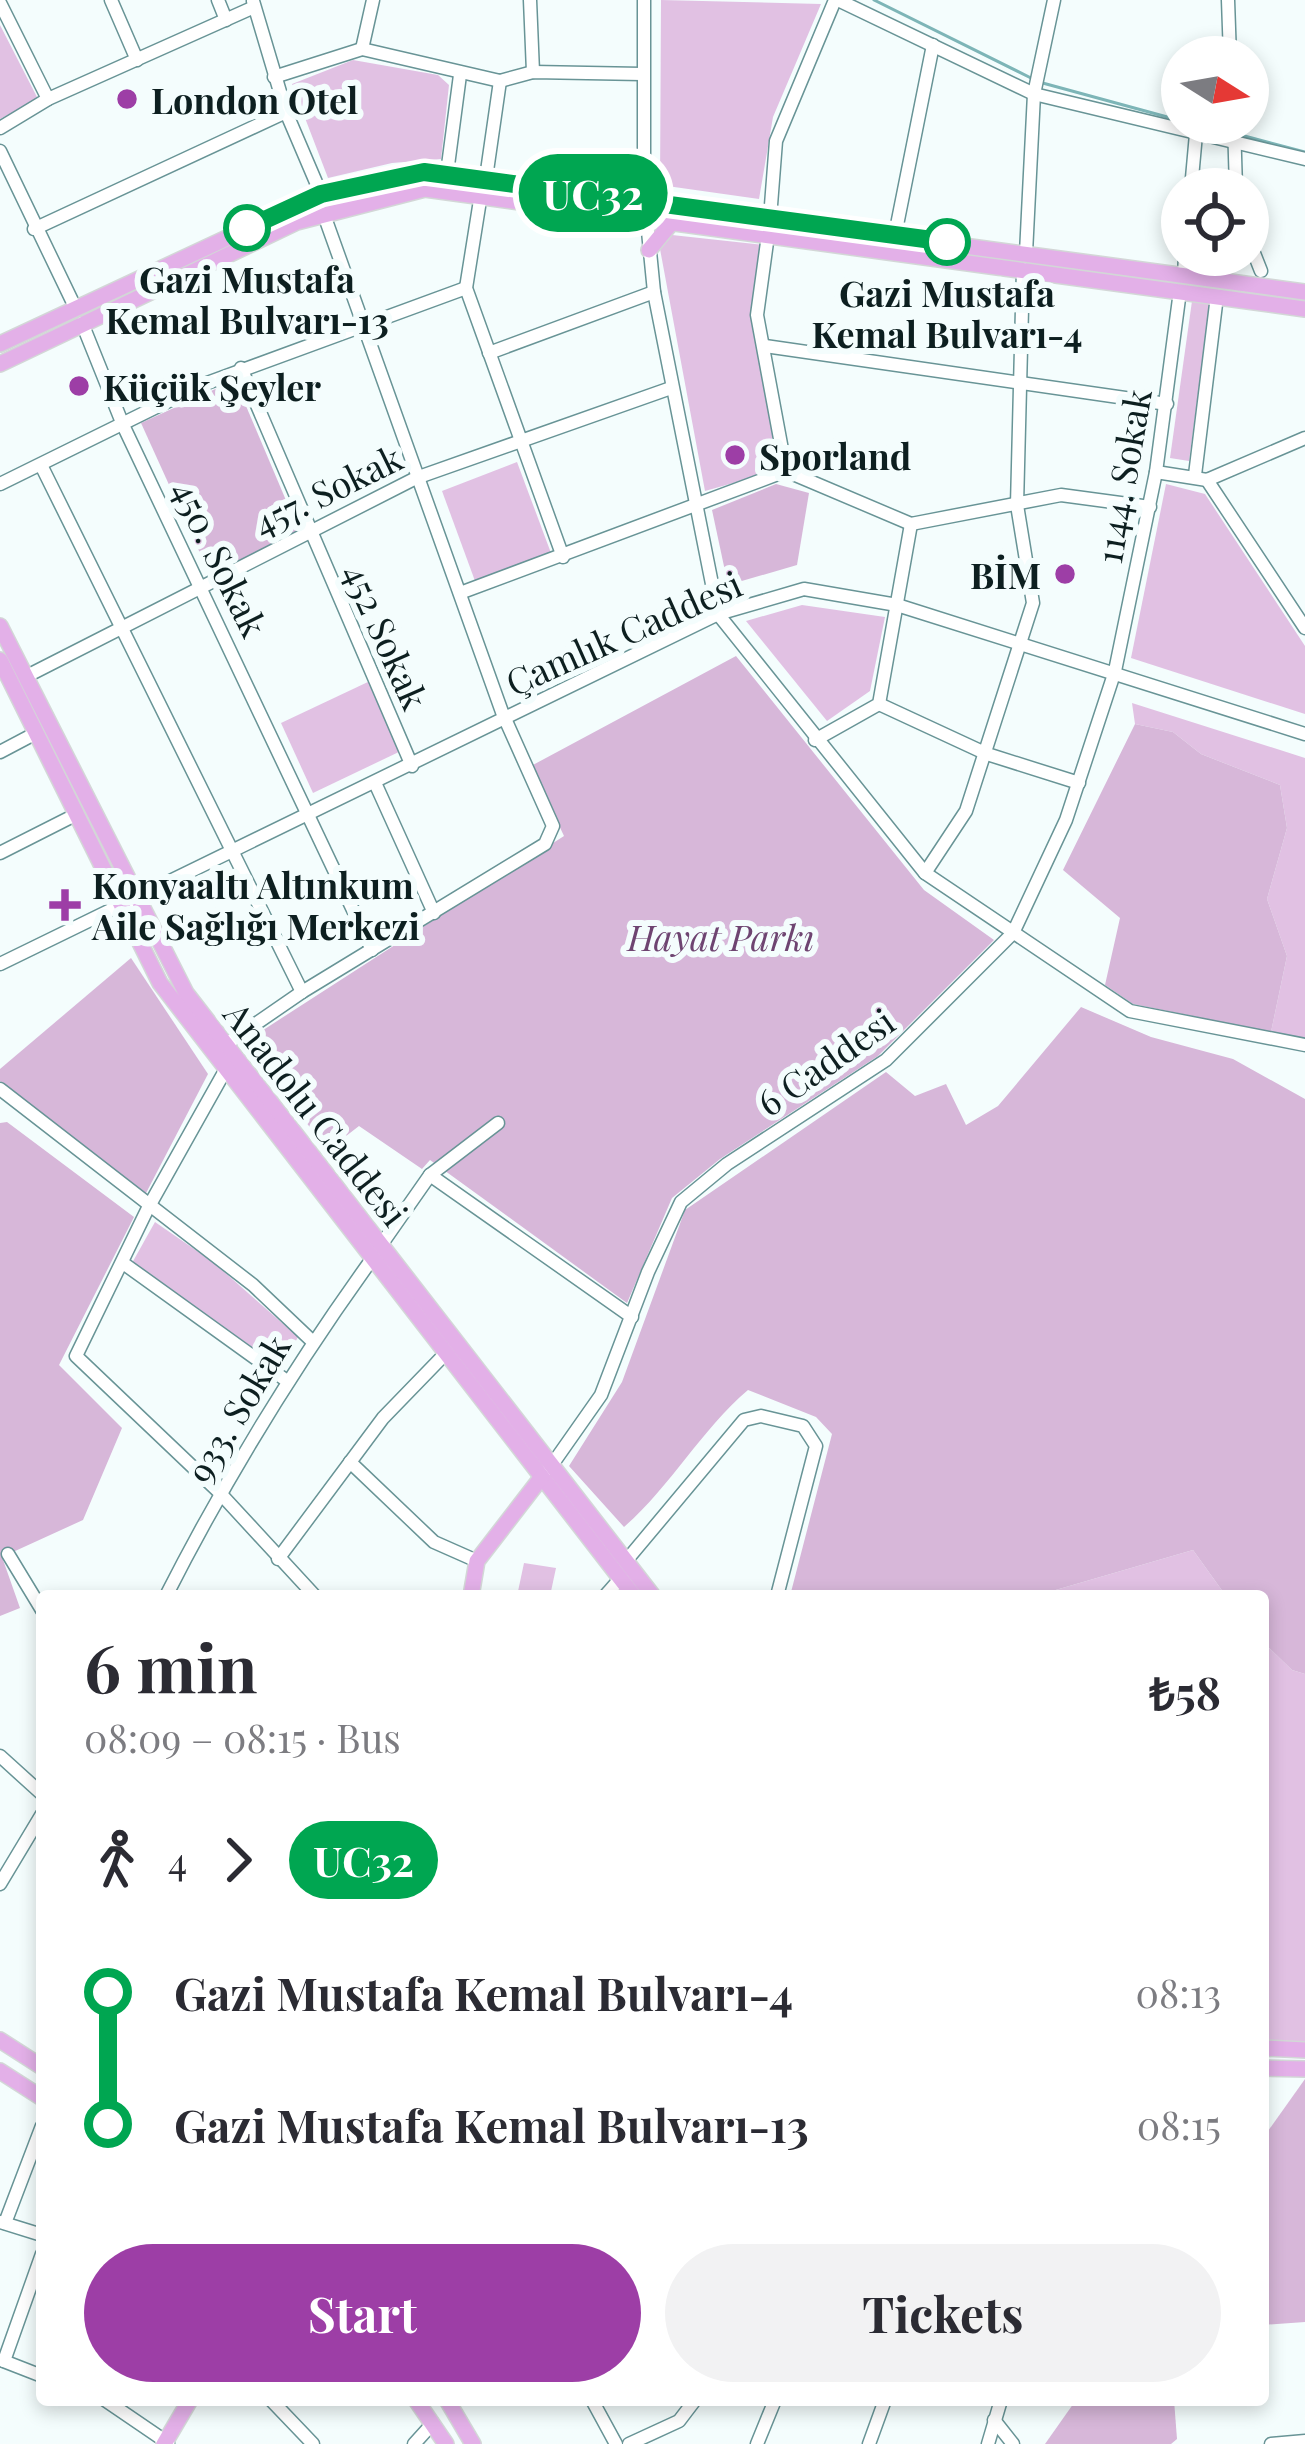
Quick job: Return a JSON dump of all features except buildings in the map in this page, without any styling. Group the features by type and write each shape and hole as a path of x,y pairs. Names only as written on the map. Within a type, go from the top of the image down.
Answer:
{"main road":[{"path":"0,344 321,194 402,174 447,173 484,186 646,218 895,235 1024,261"},
{"path":"0,364 323,212 424,189 484,186 644,200 769,226 1182,284 1305,292"},
{"path":"649,250 674,221"},
{"path":"1182,284 1217,296 1305,309"},
{"name":"Anadolu Caddesi","path":"0,626 12,681 36,733 77,814 171,971 446,1353 648,1590"},
{"name":"Anadolu Caddesi","path":"0,660 129,903 160,983 376,1252 546,1472 629,1590"},
{"path":"471,1590 477,1562 546,1472"},
{"path":"0,2040 36,2064"},
{"path":"1269,2048 1305,2050"},
{"path":"1269,2068 1305,2069"},
{"path":"0,2071 36,2094"},
{"path":"166,2443 187,2406"},
{"path":"420,2406 446,2444"},
{"path":"451,2406 473,2444"}],"street":[{"path":"111,0 137,60"},
{"path":"218,0 226,20"},
{"path":"362,49 373,0"},
{"path":"530,0 533,72"},
{"path":"644,0 644,200 653,292 718,614 925,873 1130,1011 1305,1046"},
{"path":"786,471 757,315 776,141 837,0 932,45 1035,85 1161,123"},
{"path":"925,873 967,812 1033,603 1017,505 1017,383 1035,85 1054,0"},
{"path":"1228,0 1230,36"},
{"path":"0,3 48,99"},
{"path":"0,128 48,99 253,4 286,112 321,194"},
{"path":"895,235 932,45"},
{"path":"274,76 362,49 500,81 533,72 643,74"},
{"path":"447,173 460,75"},
{"path":"500,81 466,288 563,557"},
{"path":"34,229 286,112"},
{"path":"1264,144 1305,159"},
{"path":"0,151 75,307"},
{"path":"226,1045 302,992 545,844 554,826 505,719 323,212"},
{"name":"1144. Sokak","path":"1115,671 1150,507 1183,276"},
{"path":"0,484 242,368 466,288"},
{"path":"489,353 653,292"},
{"path":"1217,296 1201,477 1305,628"},
{"name":"450. Sokak","path":"82,323 123,424 372,950"},
{"path":"765,346 1167,404"},
{"name":"452 Sokak","path":"242,368 412,766"},
{"name":"457. Sokak","path":"12,681 416,478 670,388"},
{"path":"1156,472 1201,477 1305,438"},
{"path":"41,465 228,852 302,992"},
{"path":"460,593 786,471 911,524 1061,495 1150,507"},
{"path":"879,704 911,524"},
{"name":"Çamlık Caddesi","path":"0,964 718,614 804,590 897,605 1305,734"},
{"path":"1287,601 1305,591"},
{"name":"6 Caddesi","path":"546,1472 601,1395 682,1202 727,1165 886,1060 1013,933 1079,782 1115,671"},
{"path":"815,740 879,704"},
{"path":"879,704 987,754 1079,782"},
{"path":"0,752 36,733"},
{"path":"376,784 434,913"},
{"path":"0,853 77,814"},
{"path":"226,1069 148,1208 76,1356 219,1492 309,1590"},
{"path":"0,1089 253,1285 312,1341"},
{"name":"933. Sokak","path":"169,1590 219,1492 312,1341 430,1175 498,1123"},
{"path":"430,1175 632,1317"},
{"path":"123,1263 287,1382"},
{"path":"278,1559 383,1418 446,1353"},
{"path":"626,1561 744,1420 760,1416 803,1426 816,1446 779,1590"},
{"path":"350,1462 434,1542 477,1562"},
{"path":"8,1554 36,1600"},
{"path":"610,1590 620,1579"},
{"path":"0,1756 36,1789"},
{"path":"0,1884 36,1824"},
{"path":"36,2141 2,2223 36,2233"},
{"path":"36,2270 2,2360 36,2374"},
{"path":"114,2406 166,2443"},
{"path":"278,2406 313,2444"},
{"path":"595,2406 616,2444"},
{"path":"629,2444 680,2421 691,2406"},
{"path":"758,2444 770,2406"},
{"path":"869,2444 883,2406"},
{"path":"988,2444 999,2406"},
{"path":"994,2420 1013,2444"},
{"path":"414,2444 433,2423"},
{"path":"1271,2444 1305,2441"}],"shaded area":[{"path":"661,0 821,4 773,117 759,199 660,185"},
{"path":"0,25 38,99 0,119"},
{"path":"353,60 438,75 449,85 441,159 392,163 328,178 292,84"},
{"path":"672,235 764,245 755,314 782,469 705,491 660,249"},
{"path":"1192,301 1210,303 1189,461 1170,458"},
{"path":"517,462 551,553 475,581 442,491"},
{"path":"1166,484 1205,494 1305,646 1305,714 1131,658"},
{"path":"802,605 885,617 870,691 827,721 746,621"},
{"path":"370,681 403,750 313,793 281,723"},
{"path":"1132,703 1305,758 1305,1039 1271,1032 1287,956 1267,899 1287,828 1280,785 1201,754 1173,732 1135,724"},
{"path":"155,1222 213,1262 298,1337 280,1370 132,1263"},
{"path":"1193,1550 1222,1590 1056,1590"},
{"path":"524,1563 556,1568 551,1590 518,1590"},
{"path":"1269,1648 1292,1670 1305,1674 1305,2043 1269,2040"}],"green space":[{"path":"235,380 299,531 210,575 141,423"},
{"path":"776,484 809,493 797,565 728,585 712,510"},
{"name":"Hayat Parkı","path":"736,656 924,890 994,940 878,1056 720,1159 672,1198 627,1303 430,1160 422,1169 359,1126 328,1150 243,1043 564,836 531,766"},
{"path":"1135,724 1173,732 1201,754 1280,785 1287,828 1267,899 1287,956 1271,1032 1133,1004 1105,985 1120,918 1063,870"},
{"path":"131,958 208,1074 145,1195 0,1081 0,1069"},
{"path":"1081,1007 1151,1037 1233,1059 1305,1099 1305,1674 1292,1670 1269,1648 1269,1590 1222,1590 1193,1550 1056,1590 792,1590 832,1434 816,1417 748,1390 624,1527 569,1466 622,1382 685,1210 886,1072 915,1096 946,1084 966,1125 998,1106"},
{"path":"7,1122 134,1217 59,1365 122,1428 83,1520 2,1557 20,1608 0,1616 0,1123"},
{"path":"1305,2079 1305,2322 1269,2325 1269,2130"},
{"path":"1072,2406 1174,2406 1177,2439 1171,2444 1045,2444"}],"waterway":[{"path":"874,0 1031,78"},
{"path":"1039,82 1161,115"},
{"path":"1269,142 1305,152"}],"bus line":[{"name":"UC32","path":"247,228 321,194 424,172 947,242"}],"place":[{"name":"London Otel","path":"127,99"},
{"name":"Gazi Mustafa Kemal Bulvarı-13","path":"247,228"},
{"name":"Gazi Mustafa Kemal Bulvarı-4","path":"947,242"},
{"name":"Küçük Şeyler","path":"79,386"},
{"name":"Sporland","path":"735,455"},
{"name":"BİM","path":"1065,574"},
{"name":"Konyaaltı Altınkum Aile Sağlığı Merkezi","path":"65,905"}]}
